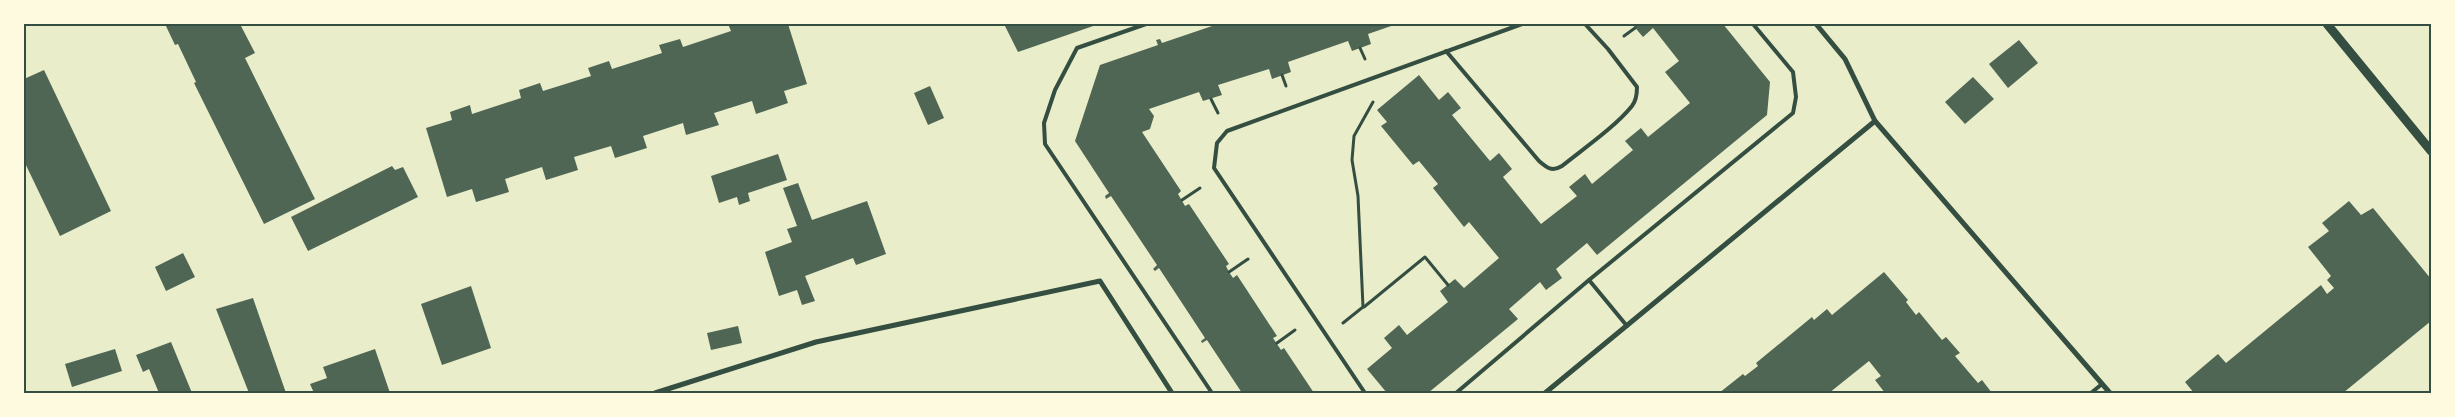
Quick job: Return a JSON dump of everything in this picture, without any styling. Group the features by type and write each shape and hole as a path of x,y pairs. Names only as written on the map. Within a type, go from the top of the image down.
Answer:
{"street":[{"path":"1816,24 1845,59 1875,121 2110,393"},
{"path":"2327,24 2431,151"},
{"path":"1545,393 1875,121"},
{"path":"655,393 816,342 1100,281 1172,393"}],"lane":[{"path":"1146,24 1077,48 1059,82 1049,107 1044,123 1045,144 1212,393"},
{"path":"1365,393 1214,168 1215,152 1222,136 1227,131 1522,24"},
{"path":"1446,51 1539,161 1548,168 1555,170 1622,116 1633,105 1637,96 1637,88 1608,49 1585,24"},
{"path":"1456,393 1589,280 1793,113 1796,97 1793,72 1753,24"},
{"path":"1589,280 1627,326"},
{"path":"2091,393 2102,384"}],"path":[{"path":"1363,307 1358,196 1352,160 1354,136 1389,72"},
{"path":"1182,200 1206,185"},
{"path":"1230,272 1251,257"},
{"path":"1327,336 1425,257 1448,285"},
{"path":"1277,343 1298,328"}],"building":[{"path":"165,24 246,24 241,26 255,53 245,58 315,199 264,224 194,83 196,82 178,44 175,45"},
{"path":"728,24 788,24 807,84 784,91 788,103 756,114 752,101 714,113 719,125 686,135 683,123 643,136 647,148 615,158 611,146 574,157 578,170 546,180 542,167 505,179 509,192 476,202 472,189 447,197 426,128 452,120 450,112 470,105 472,114 521,98 519,90 540,83 543,91 591,76 588,68 609,61 612,69 662,53 659,45 680,39 683,47 731,31"},
{"path":"1004,24 1099,24 1018,52"},
{"path":"1218,24 1397,24 1368,34 1371,44 1352,51 1348,41 1288,62 1291,72 1272,79 1269,69 1218,85 1222,95 1203,101 1199,92 1149,109 1154,116 1150,129 1142,132 1181,191 1178,194 1185,206 1189,204 1229,264 1226,266 1229,272 1233,278 1237,275 1277,336 1273,338 1281,350 1284,348 1314,393 1242,393 1207,340 1202,343 1201,341 1205,338 1159,268 1155,271 1153,269 1157,265 1111,196 1106,199 1105,196 1109,193 1075,141 1100,65 1158,45 1156,40 1160,39 1162,43"},
{"path":"1632,24 1723,24 1770,82 1767,115 1597,255 1587,243 1556,269 1562,278 1546,290 1540,282 1509,309 1518,319 1428,393 1387,393 1367,369 1392,348 1384,338 1399,325 1407,335 1448,302 1440,291 1455,279 1464,288 1499,258 1469,222 1464,227 1433,188 1438,184 1419,161 1413,165 1381,126 1387,122 1377,110 1419,75 1439,100 1448,92 1461,108 1452,115 1490,161 1499,153 1512,169 1503,177 1541,224 1577,196 1569,187 1585,174 1592,184 1633,150 1625,141 1641,128 1648,137 1690,103 1665,72 1679,61 1653,28 1643,37"},
{"path":"2019,40 2038,63 2008,88 1989,64"},
{"path":"44,70 111,211 60,236 24,161 24,79"},
{"path":"1973,77 1994,99 1965,124 1945,102"},
{"path":"930,86 944,118 928,125 914,93"},
{"path":"778,154 787,180 748,193 750,201 739,205 737,197 719,203 711,176"},
{"path":"392,166 395,170 403,167 418,197 308,251 291,217"},
{"path":"798,183 812,220 867,201 886,254 856,265 853,258 805,276 815,301 802,305 797,290 779,296 765,252 792,242 787,229 797,226 783,188"},
{"path":"2349,201 2361,215 2373,208 2431,279 2431,321 2343,393 2194,393 2185,382 2218,354 2226,363 2321,285 2327,294 2334,288 2327,280 2331,276 2308,247 2329,231 2322,223"},
{"path":"183,253 195,277 166,291 155,267"},
{"path":"1884,272 1908,300 1906,302 1916,315 1919,312 1942,340 1946,337 1960,353 1955,356 1978,383 1982,380 1992,393 1885,393 1875,380 1881,376 1869,361 1829,393 1719,393 1743,374 1745,376 1758,366 1756,363 1812,317 1814,320 1827,309 1832,315"},
{"path":"471,286 491,348 442,365 421,304"},
{"path":"253,298 286,393 249,393 216,309"},
{"path":"738,326 742,343 711,350 707,333"},
{"path":"171,342 192,393 159,393 149,369 143,372 136,355"},
{"path":"115,349 122,371 72,387 65,364"},
{"path":"375,349 390,393 314,393 310,384 327,378 323,367"}]}
